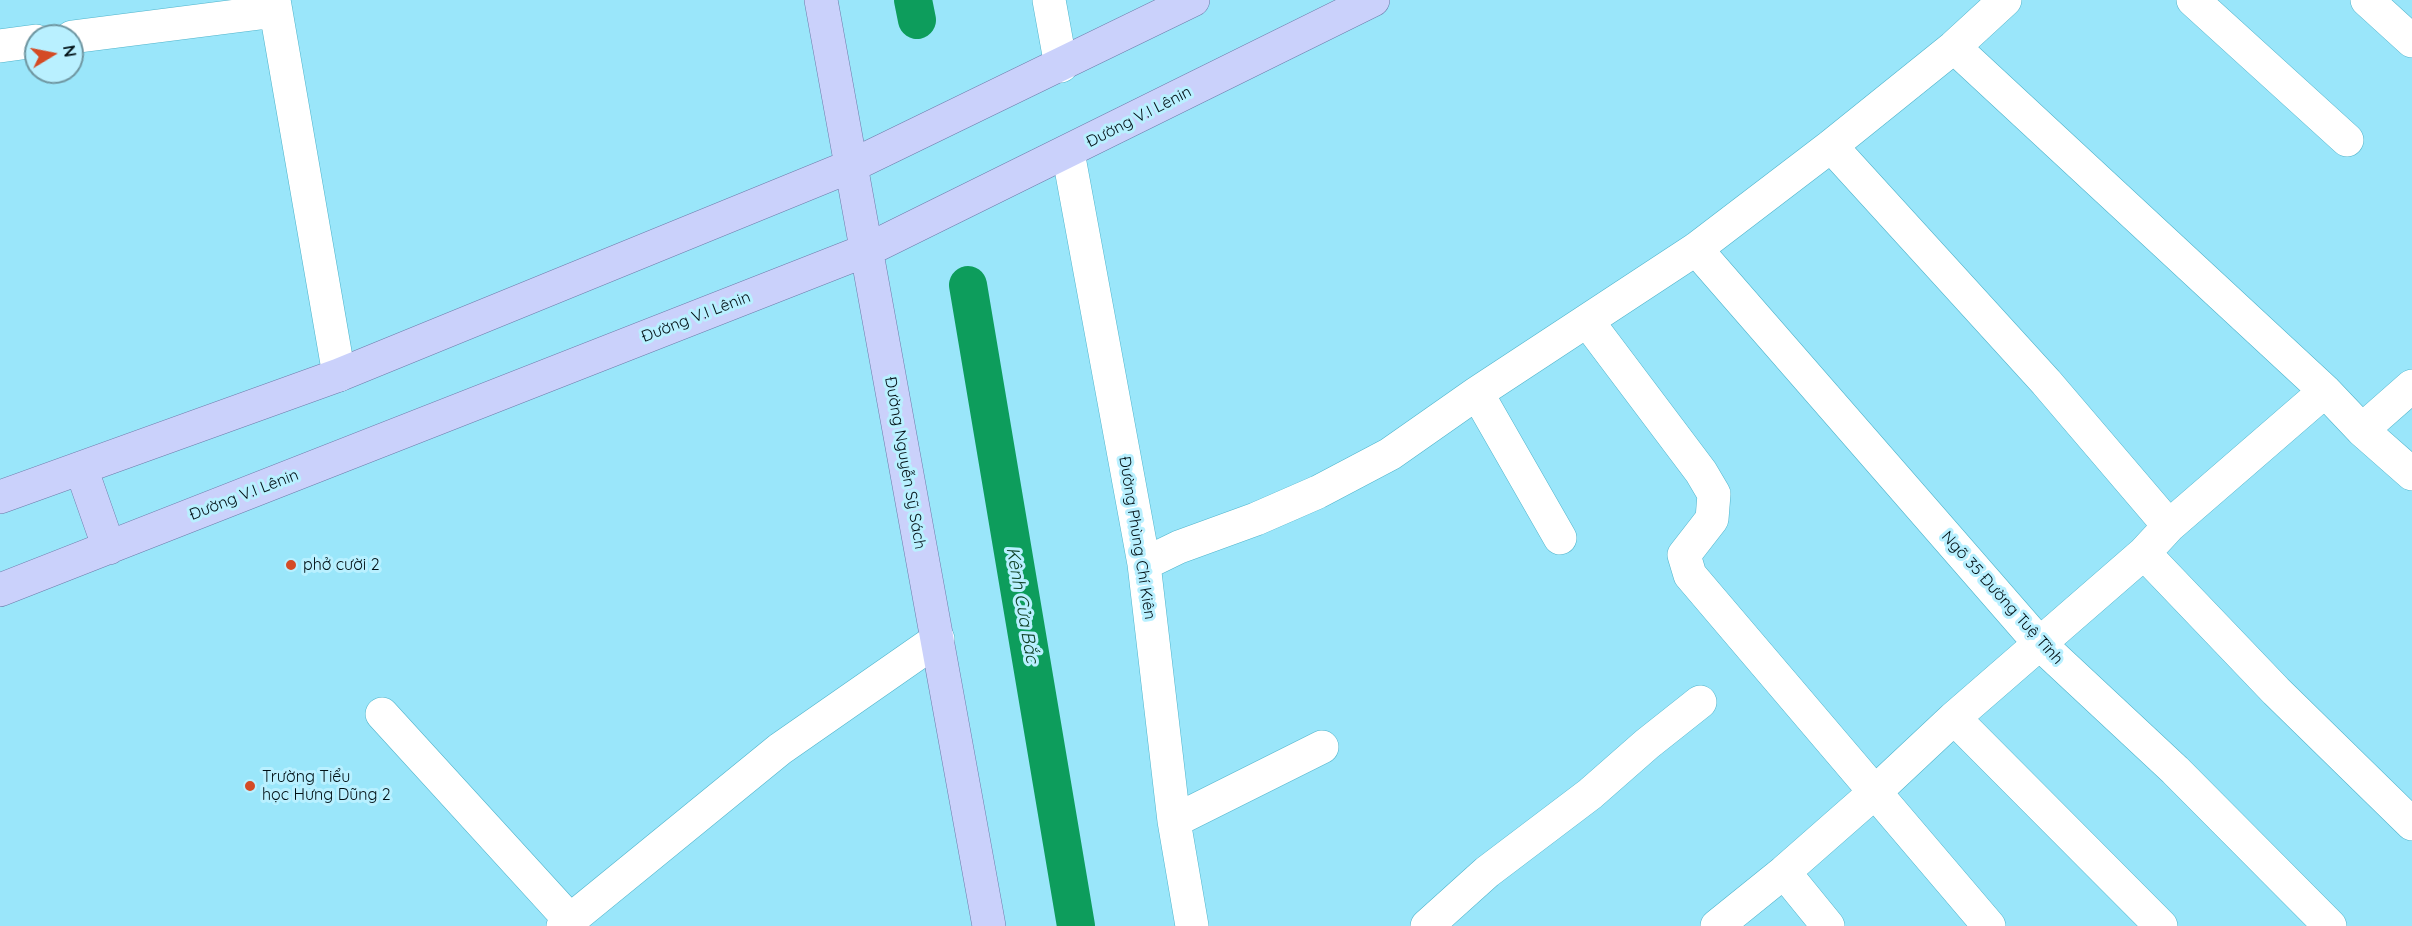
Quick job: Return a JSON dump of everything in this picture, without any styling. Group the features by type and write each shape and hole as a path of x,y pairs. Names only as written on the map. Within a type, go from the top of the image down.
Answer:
{"main road":[{"name":"Đường Nguyễn Sỹ Sách","path":"821,0 989,926"},
{"path":"0,497 339,375 851,166 1193,0"},
{"name":"Đường V.I Lênin","path":"0,590 867,250 1373,0"},
{"path":"81,468 109,548"}],"street":[{"path":"1049,0 1061,66"},
{"path":"2193,0 2347,140"},
{"path":"2367,0 2412,41"},
{"path":"1144,564 1179,547 1256,519 1318,492 1390,454 1696,249 1831,146 1954,47 1993,4"},
{"path":"84,35 275,6 339,375"},
{"path":"0,46 24,43"},
{"path":"1954,47 2325,391 2362,430 2412,474"},
{"path":"1831,146 2046,382 2169,526"},
{"name":"Đường Phùng Chí Kiên","path":"1068,152 1144,564 1174,821 1192,926"},
{"name":"Ngõ 35 Đường Tuệ Tĩnh","path":"1696,249 2041,645 2175,770 2330,926"},
{"path":"1588,322 1701,472 1714,494 1712,519 1684,555 1690,575 1989,926"},
{"path":"2362,430 2412,386"},
{"path":"1717,926 1784,872 1874,793 1954,718 2041,645 2144,553 2169,526 2325,391"},
{"path":"1478,393 1560,538"},
{"path":"2144,553 2276,691 2412,824"},
{"path":"382,714 566,923 780,749 938,639"},
{"path":"1427,926 1487,872 1590,794 1700,702"},
{"path":"1954,718 2161,926"},
{"path":"1174,821 1322,747"},
{"path":"1784,872 1828,926"}],"waterway":[{"name":"Kênh Cửa Bắc","path":"913,0 917,20"},
{"name":"Kênh Cửa Bắc","path":"968,285 1076,926"}],"place":[{"name":"phở cười 2","path":"291,565"},
{"name":"Trường Tiểu học Hưng Dũng 2","path":"250,786"}]}
